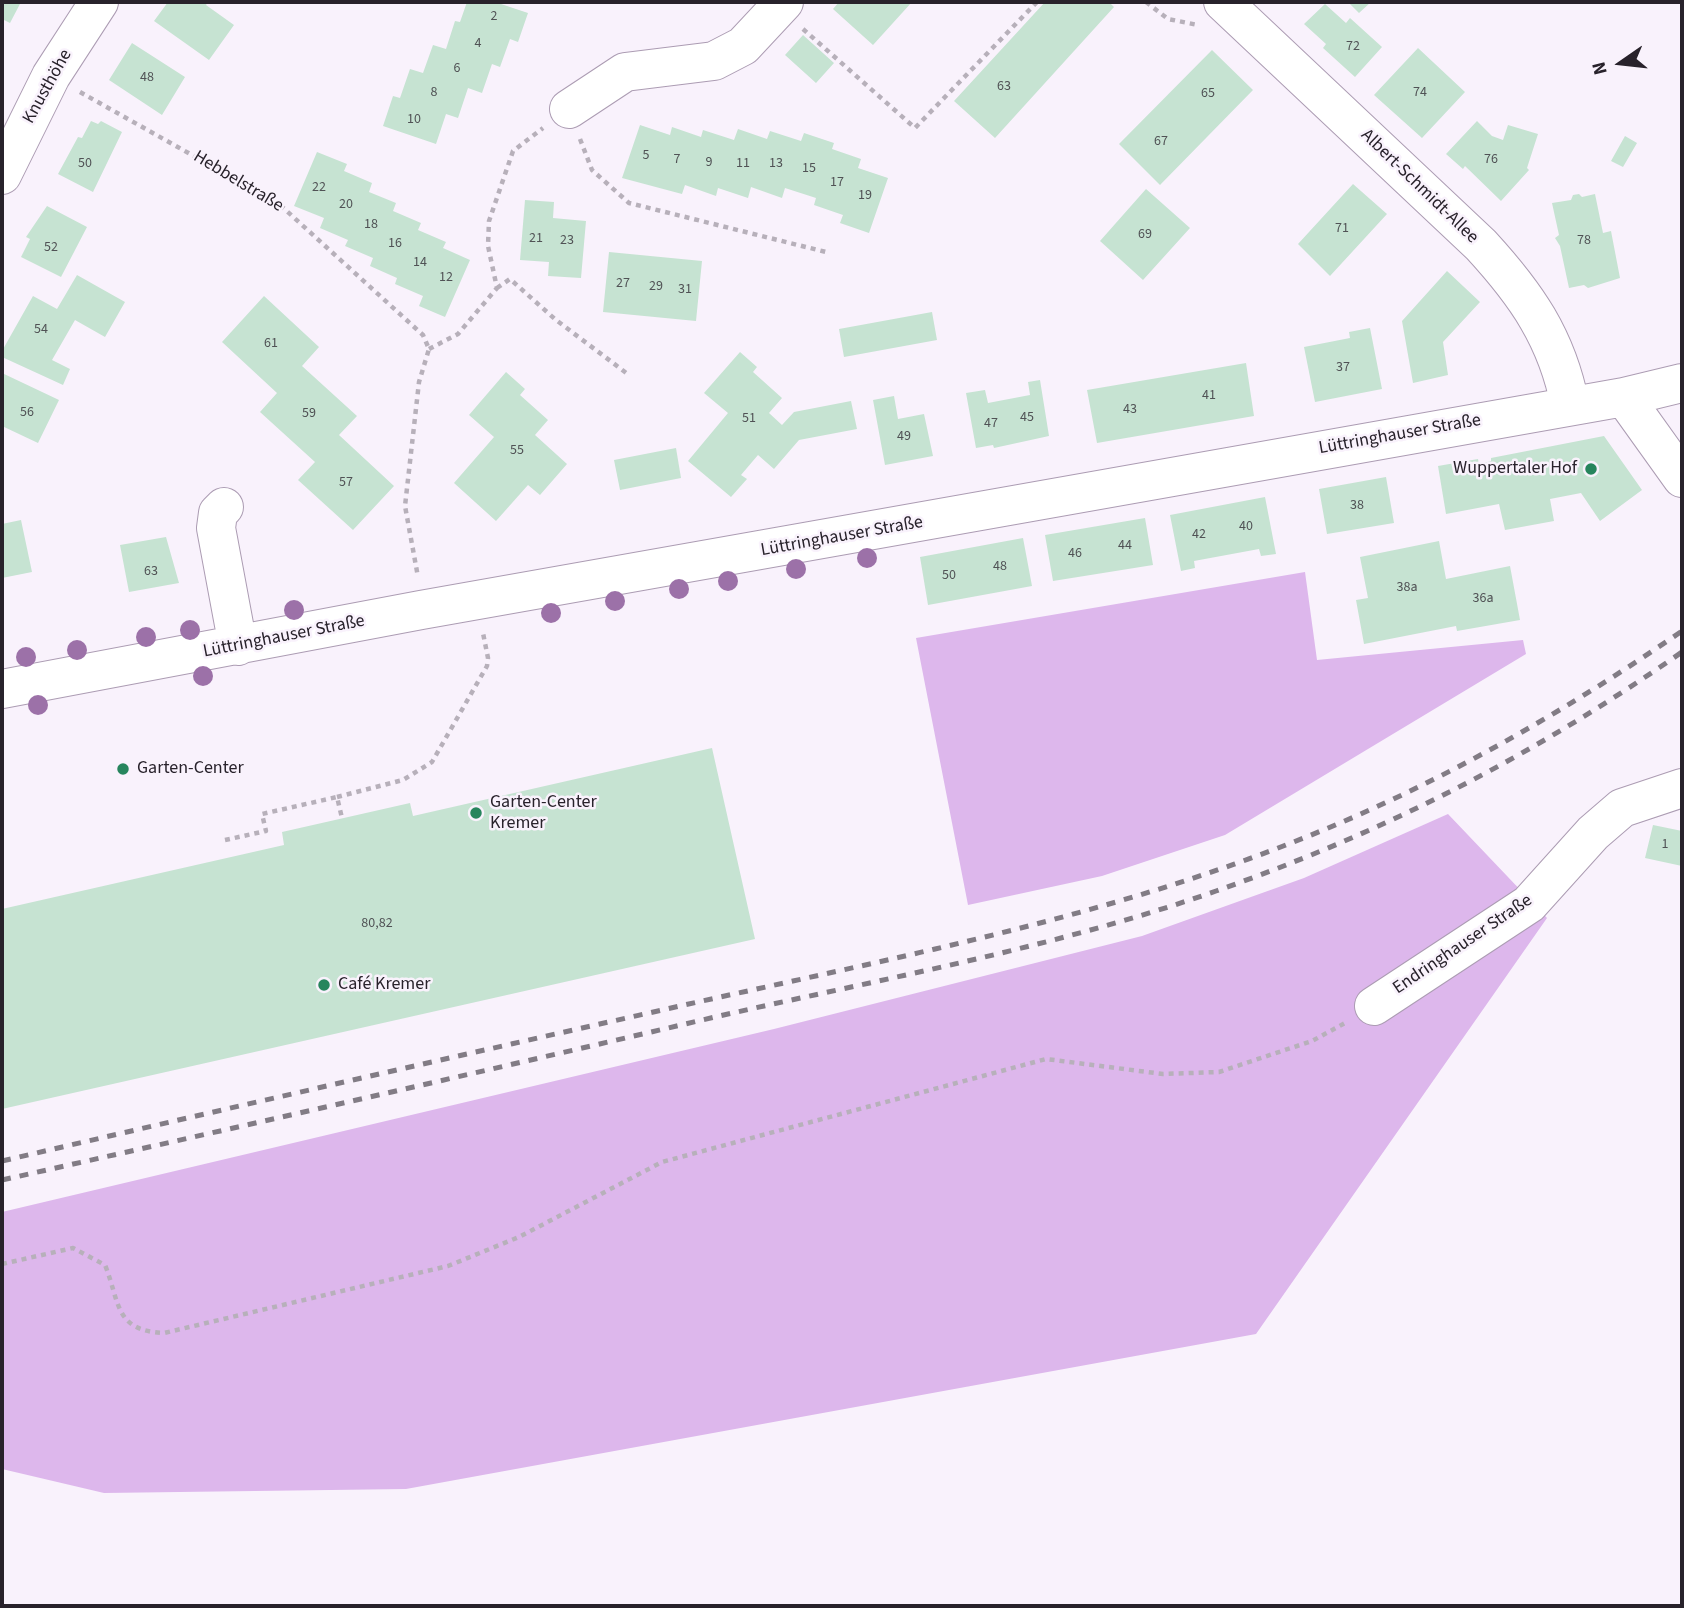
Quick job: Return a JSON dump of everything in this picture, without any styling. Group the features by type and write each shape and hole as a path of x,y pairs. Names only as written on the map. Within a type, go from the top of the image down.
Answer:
{"street":[{"name":"Knusthöhe","path":"2,175 51,76 99,2"},
{"name":"Albert-Schmidt-Allee","path":"1223,2 1480,245 1519,286 1548,335 1563,373 1570,405"},
{"path":"569,109 625,72 714,61 743,46 781,5"},
{"name":"Lüttringhauser Straße","path":"2,688 421,610 880,531 1624,397 1682,383"},
{"path":"1624,397 1682,478"},
{"path":"224,507 215,521 216,535 238,646"},
{"name":"Endringhauser Straße","path":"1374,1006 1529,904 1593,833 1622,807 1682,788"}],"path":[{"path":"781,5 915,128 1037,2"},
{"name":"Hebbelstraße","path":"51,76 279,204 422,335 429,348"},
{"path":"497,288 488,247 489,221 513,151 569,109 592,170 629,203 826,252"},
{"path":"415,557 405,506 419,382 429,348 458,334 497,288 510,279 556,320 629,375"},
{"path":"225,840 266,831 262,814 403,780 432,762 486,666 488,658 483,633"},
{"path":"337,797 342,818"},
{"path":"2,1264 73,1248 104,1265 116,1304 126,1319 142,1332 164,1334 448,1266 519,1237 662,1162 1046,1059 1163,1074 1219,1072 1312,1041 1374,1006"}],"shaded area":[{"path":"1305,572 1317,660 1523,640 1526,654 1225,835 1102,876 968,905 916,638"},
{"path":"1448,814 1547,918 1256,1334 406,1489 104,1493 2,1469 2,1212 774,1029 1142,936 1304,878"}],"building":[{"path":"2,2 21,2 10,23 2,19"},
{"path":"168,2 208,2 206,5 234,25 209,60 154,21"},
{"path":"467,2 495,2 528,13 518,42 510,39 500,67 492,64 482,93 468,88 458,118 446,114 436,144 383,126 393,96 400,98 410,69 423,73 433,45 446,49 455,21 460,22"},
{"path":"839,2 912,2 873,45 833,9"},
{"path":"1045,2 1109,2 1114,7 995,138 954,101"},
{"path":"1348,2 1371,2 1359,13"},
{"path":"1325,4 1346,23 1350,18 1382,47 1355,77 1323,48 1326,44 1304,24"},
{"path":"803,35 834,63 816,83 785,55"},
{"path":"132,43 185,77 162,115 109,80"},
{"path":"1418,48 1465,92 1422,138 1374,95"},
{"path":"1212,50 1253,90 1160,185 1119,144"},
{"path":"91,121 98,124 101,121 122,132 93,192 58,174 78,137 82,138"},
{"path":"1477,121 1492,136 1503,140 1508,125 1538,134 1527,168 1529,170 1501,201 1465,166 1463,169 1446,154"},
{"path":"640,125 670,135 672,127 701,137 703,130 734,140 738,129 767,139 770,131 801,141 804,133 834,143 832,149 861,159 858,168 888,178 869,233 840,223 843,215 814,205 816,198 785,188 782,198 751,187 748,198 718,188 716,196 685,185 682,194 622,178"},
{"path":"1625,136 1637,143 1623,167 1611,161"},
{"path":"317,152 347,164 344,171 372,183 369,192 396,203 393,211 421,223 418,230 446,242 443,248 470,260 445,317 419,306 423,296 395,284 397,278 370,266 373,258 345,246 348,240 320,228 324,218 294,206"},
{"path":"1353,184 1387,214 1330,276 1298,244"},
{"path":"1146,189 1190,228 1143,280 1100,241"},
{"path":"1579,194 1582,197 1595,194 1603,233 1611,231 1620,278 1588,288 1584,285 1569,288 1560,246 1555,238 1559,235 1552,203 1571,200 1573,195"},
{"path":"525,200 554,202 553,218 586,221 581,278 548,276 549,262 520,260"},
{"path":"47,206 87,227 61,277 21,257 30,239 26,237"},
{"path":"609,252 702,261 696,321 603,312"},
{"path":"1447,271 1480,302 1443,342 1448,375 1413,383 1402,321"},
{"path":"77,275 125,302 105,337 75,320 52,360 70,369 63,385 2,357 2,351 33,296 57,309"},
{"path":"264,296 319,347 302,366 357,416 339,435 394,486 353,530 298,480 315,462 260,412 277,393 222,342"},
{"path":"932,312 937,340 844,357 839,329"},
{"path":"1370,328 1382,389 1315,402 1304,347 1350,338 1349,332"},
{"path":"740,352 757,367 753,372 782,398 769,413 782,425 794,412 851,401 857,429 799,440 774,469 758,455 741,475 747,479 731,497 688,461 728,413 704,393"},
{"path":"1246,363 1254,416 1097,443 1087,390"},
{"path":"506,372 525,389 520,395 548,420 535,435 567,464 540,495 528,485 496,521 454,483 494,437 469,415"},
{"path":"2,373 59,400 38,443 2,426"},
{"path":"1040,380 1049,436 994,448 993,445 976,448 966,393 985,390 988,403 1030,395 1028,382"},
{"path":"894,396 898,419 924,414 933,456 885,465 873,400"},
{"path":"1604,436 1642,490 1600,521 1581,493 1550,499 1554,521 1505,530 1499,504 1446,514 1438,466 1478,459 1479,464 1491,461 1491,458"},
{"path":"676,448 681,478 620,490 614,460"},
{"path":"1386,477 1394,523 1327,534 1319,489"},
{"path":"1265,497 1276,554 1261,556 1259,549 1194,561 1195,568 1181,571 1170,515"},
{"path":"1145,518 1153,565 1053,581 1045,535"},
{"path":"21,520 32,572 2,578 2,524"},
{"path":"166,537 179,583 129,592 120,545"},
{"path":"1023,538 1032,586 928,605 920,557"},
{"path":"1439,541 1446,579 1510,566 1520,620 1457,631 1456,626 1364,644 1356,600 1368,598 1360,557"},
{"path":"712,748 755,939 2,1109 2,909 284,845 282,832 410,803 413,816"},
{"path":"1653,825 1682,831 1682,866 1645,858"}],"railway":[{"path":"2,1161 906,956 1062,917 1216,871 1343,822 1444,774 1541,721 1682,631"},
{"path":"2,1180 980,958 1112,924 1177,904 1301,859 1415,809 1469,782 1576,721 1682,652"}],"place":[{"name":"Wuppertaler Hof","path":"1591,469"},
{"name":"Garten-Center","path":"123,769"},
{"name":"Garten-Center Kremer","path":"476,813"},
{"name":"Café Kremer","path":"324,985"}]}
